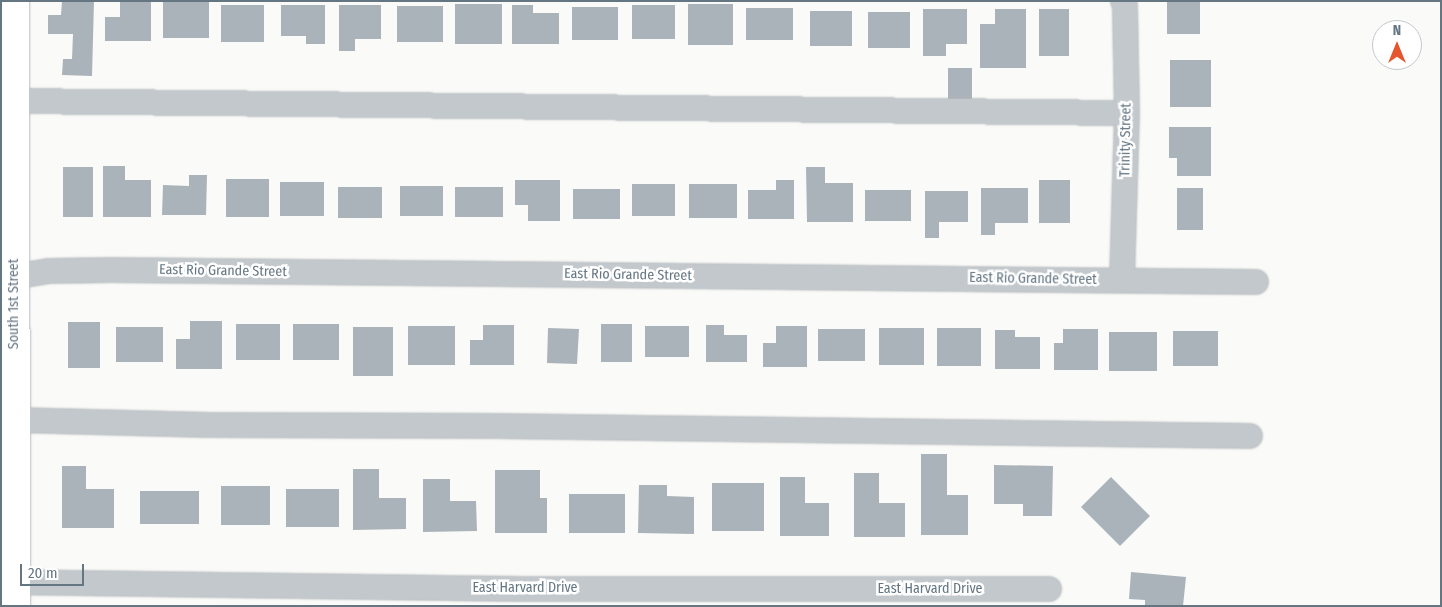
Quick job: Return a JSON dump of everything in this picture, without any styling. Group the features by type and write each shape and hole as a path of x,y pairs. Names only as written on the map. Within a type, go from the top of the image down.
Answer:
{"main road":[{"name":"South 1st Street","path":"11,590 15,420 8,278 15,101 15,1"}],"street":[{"name":"Trinity Street","path":"1122,280 1127,113 1125,7 1123,1"},
{"path":"15,101 1127,113"},
{"name":"East Rio Grande Street","path":"8,278 49,271 121,270 1256,282"},
{"path":"15,420 210,425 1250,436"},
{"name":"East Harvard Drive","path":"11,590 798,598 1049,589"}],"building":[{"path":"62,1 94,1 92,76 62,75 63,59 72,59 73,34 48,34 48,15 61,15"},
{"path":"120,1 151,1 151,41 105,41 105,17 120,17"},
{"path":"1167,1 1200,1 1200,34 1167,34"},
{"path":"163,2 209,2 209,38 163,38"},
{"path":"455,4 502,4 502,44 455,44"},
{"path":"688,4 733,4 733,45 688,45"},
{"path":"221,5 264,5 264,42 221,42"},
{"path":"281,5 325,5 325,44 306,44 306,36 281,36"},
{"path":"339,5 381,5 381,39 355,39 355,51 339,51"},
{"path":"512,5 533,5 533,13 559,13 559,44 512,44"},
{"path":"632,5 675,5 675,39 632,39"},
{"path":"397,6 443,6 443,42 397,42"},
{"path":"572,7 618,7 618,40 572,40"},
{"path":"746,8 793,8 793,40 746,40"},
{"path":"923,9 967,9 967,44 946,44 946,56 923,56"},
{"path":"995,9 1026,9 1026,68 980,68 980,24 995,24"},
{"path":"1039,9 1069,9 1069,56 1039,56"},
{"path":"810,11 852,11 852,46 810,46"},
{"path":"868,12 910,12 910,48 868,48"},
{"path":"1170,60 1211,60 1211,107 1170,107"},
{"path":"948,68 972,68 972,104 948,104"},
{"path":"1169,127 1211,127 1211,176 1177,176 1177,158 1169,158"},
{"path":"103,166 125,166 125,180 151,180 151,217 103,217"},
{"path":"63,167 93,167 93,217 63,217"},
{"path":"806,167 825,167 825,183 853,183 853,222 807,222"},
{"path":"189,175 207,175 206,215 162,215 163,185 189,186"},
{"path":"226,179 269,179 269,217 226,217"},
{"path":"515,180 560,180 560,221 528,221 528,205 515,205"},
{"path":"776,180 794,180 794,219 748,219 748,190 776,190"},
{"path":"1039,180 1070,180 1070,223 1039,223"},
{"path":"280,182 324,182 324,216 280,216"},
{"path":"632,184 675,184 675,216 632,216"},
{"path":"689,184 737,184 737,218 689,218"},
{"path":"400,186 443,186 443,216 400,216"},
{"path":"338,187 382,187 382,218 338,218"},
{"path":"455,187 503,187 503,217 455,217"},
{"path":"981,188 1028,188 1028,223 995,223 995,235 981,235"},
{"path":"1177,188 1203,188 1203,230 1177,230"},
{"path":"573,189 620,189 620,219 573,219"},
{"path":"865,190 911,190 911,221 865,221"},
{"path":"925,191 968,191 968,222 939,222 939,238 925,238"},
{"path":"190,321 222,321 222,369 176,369 176,339 190,339"},
{"path":"68,322 100,322 100,368 68,368"},
{"path":"236,324 280,324 280,360 236,360"},
{"path":"293,324 339,324 339,360 293,360"},
{"path":"601,324 632,324 632,362 601,362"},
{"path":"483,325 514,325 514,365 470,365 470,340 483,340"},
{"path":"706,325 724,325 724,335 747,335 747,362 706,362"},
{"path":"408,326 455,326 455,365 408,365"},
{"path":"645,326 689,326 689,357 645,357"},
{"path":"776,326 807,326 807,367 763,367 763,343 776,343"},
{"path":"116,327 163,327 163,362 116,362"},
{"path":"353,327 393,327 393,376 353,376"},
{"path":"548,328 579,329 577,364 547,363"},
{"path":"879,328 924,328 924,365 879,365"},
{"path":"937,328 981,328 981,366 937,366"},
{"path":"818,329 865,329 865,361 818,361"},
{"path":"1063,329 1098,329 1098,370 1054,370 1054,343 1063,343"},
{"path":"995,330 1015,330 1015,337 1040,337 1040,369 995,369"},
{"path":"1173,331 1218,331 1218,366 1173,366"},
{"path":"1109,332 1157,332 1157,371 1109,371"},
{"path":"921,454 947,454 947,495 968,495 968,535 921,535"},
{"path":"994,465 1053,466 1052,516 1023,516 1023,504 994,504"},
{"path":"62,466 86,466 86,489 114,489 114,528 62,528"},
{"path":"353,469 379,469 379,498 406,498 406,529 353,530"},
{"path":"495,470 540,470 540,498 547,498 547,533 495,533"},
{"path":"854,473 879,473 879,503 905,503 905,537 854,537"},
{"path":"780,477 805,477 805,503 829,503 829,536 780,536"},
{"path":"1111,477 1150,516 1120,546 1081,507"},
{"path":"423,479 450,479 450,501 476,501 477,531 423,532"},
{"path":"712,483 764,483 764,531 712,531"},
{"path":"639,485 667,485 667,496 694,497 694,534 638,533"},
{"path":"221,486 270,486 270,525 221,525"},
{"path":"286,489 339,489 339,527 286,527"},
{"path":"140,491 199,491 199,524 140,524"},
{"path":"569,494 625,494 625,533 569,533"},
{"path":"1131,572 1186,577 1183,606 1145,606 1145,600 1129,599"}]}
